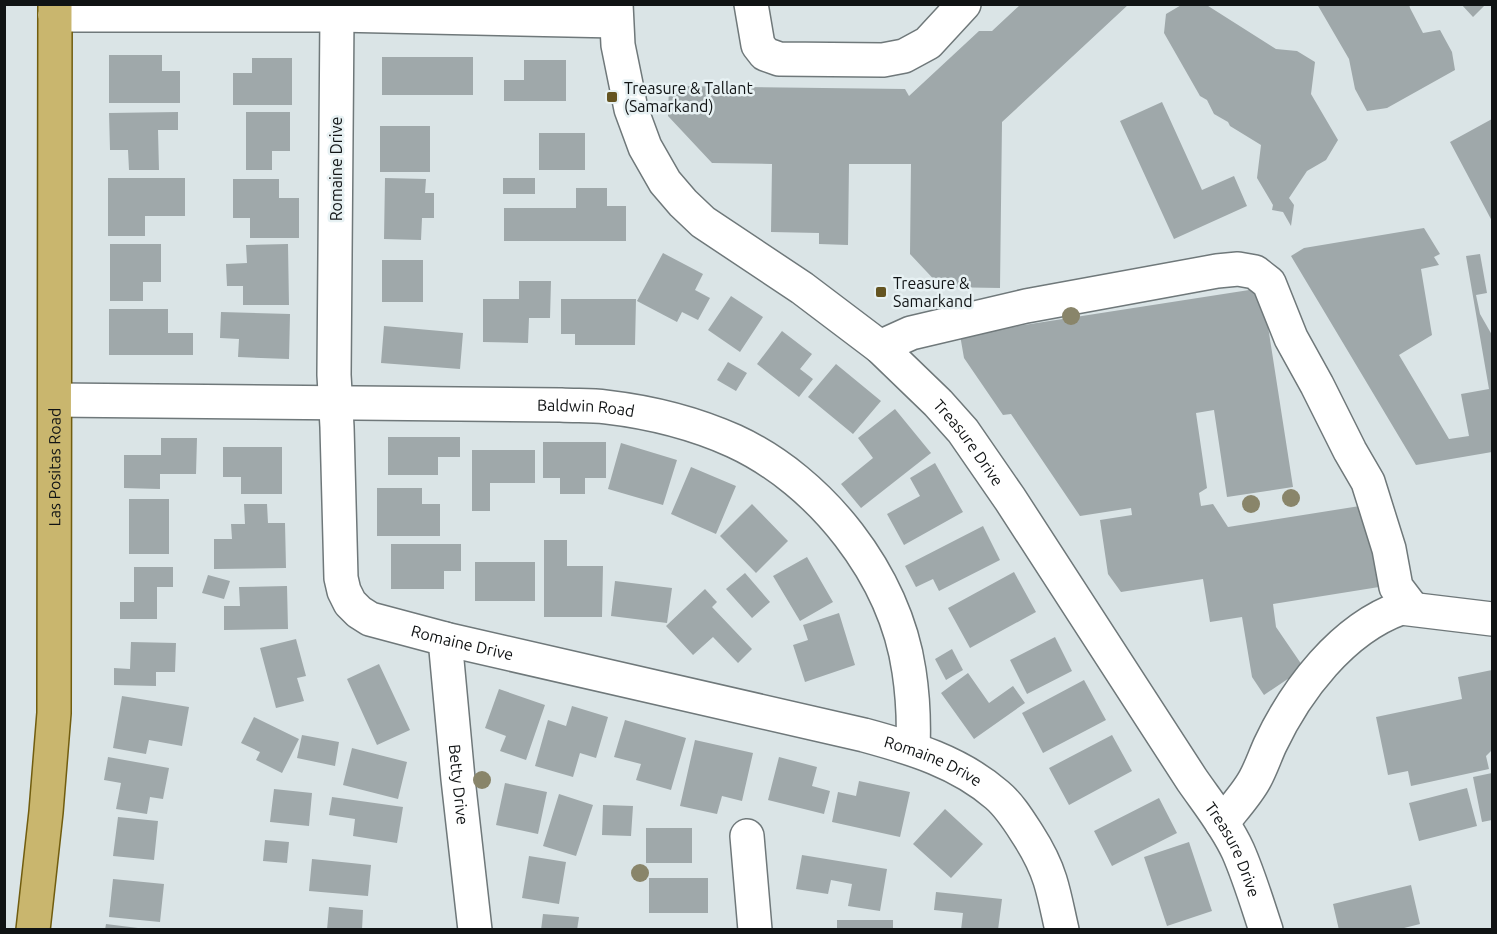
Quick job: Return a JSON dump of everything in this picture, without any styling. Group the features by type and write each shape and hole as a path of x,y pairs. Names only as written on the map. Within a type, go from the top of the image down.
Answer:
{"main road":[{"name":"Las Positas Road","path":"33,930 54,713 55,10"}],"street":[{"path":"751,4 758,45 765,54 779,59 883,60 904,56 928,43 964,4"},
{"path":"55,10 338,15 616,13"},
{"name":"Treasure Drive","path":"616,13 618,45 631,109 645,147 665,182 703,222 802,288 880,347 938,403 963,431 1222,823 1237,849 1266,930"},
{"name":"Romaine Drive","path":"338,15 334,375 341,578 350,603 370,619 445,639 864,735 913,748 933,756 961,769 998,795 1016,815 1040,853 1050,880 1062,930"},
{"path":"880,347 911,333 1026,306 1216,271 1238,269 1255,272 1269,283 1291,338 1368,482 1389,549 1396,587 1412,608"},
{"name":"Baldwin Road","path":"55,400 605,407 649,414 691,425 733,440 763,456 794,478 826,507 856,545 878,581 902,639 909,670 914,717 913,748"},
{"path":"1222,823 1254,780 1270,743 1306,682 1349,637 1371,621 1401,608 1492,619"},
{"name":"Betty Drive","path":"445,639 458,779 476,930"},
{"path":"747,836 755,930"}],"building":[{"path":"1021,4 1129,4 1002,122 1000,288 941,287 910,254 911,164 849,164 848,245 819,244 819,233 771,232 772,164 712,163 668,116 669,86 905,89 909,96 979,31 992,31"},
{"path":"1183,4 1205,4 1276,49 1297,51 1315,62 1311,94 1338,140 1326,160 1307,171 1289,198 1294,205 1291,226 1283,212 1272,210 1273,205 1257,178 1261,145 1214,114 1207,100 1200,96 1164,33 1166,14"},
{"path":"1317,4 1409,4 1423,33 1440,30 1452,52 1455,70 1387,108 1367,111 1355,89 1349,59"},
{"path":"1461,4 1486,4 1473,17"},
{"path":"109,55 162,55 162,71 180,71 180,103 109,103"},
{"path":"382,57 473,57 473,95 382,95"},
{"path":"252,58 292,58 292,105 233,105 233,73 252,73"},
{"path":"524,60 566,60 566,101 504,101 504,80 524,80"},
{"path":"1162,102 1202,190 1234,176 1247,206 1174,239 1120,121"},
{"path":"178,112 178,130 158,130 159,170 129,170 128,150 110,150 109,113"},
{"path":"246,112 290,112 290,151 272,151 272,170 246,170"},
{"path":"1492,119 1492,221 1450,142"},
{"path":"380,126 430,126 430,172 380,172"},
{"path":"539,133 585,133 585,170 539,170"},
{"path":"108,178 185,178 185,216 145,216 145,236 108,236"},
{"path":"385,178 426,179 425,193 434,193 434,218 422,218 421,240 384,239"},
{"path":"503,178 535,178 535,194 503,194"},
{"path":"233,179 279,179 279,198 299,198 299,238 250,238 250,218 233,218"},
{"path":"576,188 607,188 607,206 626,206 626,241 504,241 504,208 576,208"},
{"path":"1424,228 1440,254 1434,257 1439,265 1421,269 1432,335 1399,355 1449,439 1469,436 1461,394 1489,389 1466,256 1480,254 1487,293 1476,295 1480,314 1492,335 1492,452 1416,465 1291,256 1304,248"},
{"path":"110,244 161,244 161,282 143,282 143,301 110,301"},
{"path":"288,244 289,305 243,305 243,286 227,286 226,264 247,263 246,245"},
{"path":"663,253 703,274 695,290 710,298 698,320 682,312 677,322 637,301"},
{"path":"382,260 423,260 423,302 382,302"},
{"path":"519,281 551,281 550,318 529,318 528,343 483,342 483,299 519,299"},
{"path":"1262,288 1293,487 1227,497 1214,410 1196,413 1207,488 1199,493 1201,506 1213,504 1228,527 1366,505 1379,587 1273,604 1276,627 1304,668 1264,695 1252,677 1242,617 1210,622 1203,579 1121,592 1108,574 1100,520 1132,515 1131,508 1080,516 1011,414 1003,415 964,358 960,335"},
{"path":"731,296 763,317 740,352 708,330"},
{"path":"561,299 636,299 635,345 575,345 575,334 561,334"},
{"path":"109,309 168,309 168,333 193,333 193,355 109,355"},
{"path":"221,312 290,314 289,359 238,357 239,339 220,338"},
{"path":"384,326 463,333 460,369 381,363"},
{"path":"782,331 812,354 800,369 813,379 799,397 757,364"},
{"path":"728,362 747,373 736,391 717,380"},
{"path":"836,364 881,401 853,434 808,397"},
{"path":"895,409 931,453 861,508 841,484 873,458 858,438"},
{"path":"388,437 460,437 460,457 438,457 438,475 388,475"},
{"path":"161,438 197,438 196,474 160,474 160,489 124,488 124,455 161,455"},
{"path":"543,442 606,442 606,478 585,478 585,494 560,494 560,478 543,478"},
{"path":"621,443 677,460 663,505 608,489"},
{"path":"223,447 282,447 282,494 241,494 241,477 223,477"},
{"path":"472,450 535,450 535,483 490,483 490,511 472,511"},
{"path":"935,463 963,512 904,545 887,514 920,496 910,478"},
{"path":"691,467 736,486 716,534 671,514"},
{"path":"377,488 422,488 422,504 440,504 440,536 377,536"},
{"path":"129,499 169,499 169,554 129,554"},
{"path":"244,504 267,504 268,523 285,523 286,568 214,569 214,539 232,539 231,524 245,524"},
{"path":"752,504 788,541 756,573 720,536"},
{"path":"983,526 1000,560 939,591 933,579 916,587 905,566"},
{"path":"544,540 567,540 567,566 603,566 602,617 544,617"},
{"path":"391,544 461,544 461,571 444,571 444,589 391,589"},
{"path":"807,557 833,602 800,621 773,576"},
{"path":"475,562 535,562 535,601 475,601"},
{"path":"134,567 173,567 173,587 157,587 157,619 120,619 120,602 134,602"},
{"path":"1014,572 1036,612 970,648 948,608"},
{"path":"745,573 770,602 752,618 726,589"},
{"path":"208,575 230,581 224,599 202,593"},
{"path":"615,581 672,588 667,623 611,616"},
{"path":"287,586 288,629 224,630 224,606 240,606 239,587"},
{"path":"705,589 717,602 712,607 752,649 738,663 713,637 693,655 666,626"},
{"path":"839,613 855,665 805,682 793,645 808,640 803,625"},
{"path":"1055,637 1072,671 1027,694 1010,660"},
{"path":"296,639 306,676 297,678 304,701 276,708 260,648"},
{"path":"131,642 176,643 175,672 156,672 156,686 114,685 114,668 130,669"},
{"path":"952,649 963,670 946,680 935,659"},
{"path":"379,664 410,730 377,745 347,679"},
{"path":"1492,670 1492,750 1486,756 1489,769 1411,786 1408,771 1388,775 1376,717 1462,699 1458,677"},
{"path":"968,673 989,703 1013,686 1025,703 974,739 941,693"},
{"path":"1084,680 1106,720 1043,753 1022,713"},
{"path":"499,689 545,705 526,760 500,751 506,736 485,728"},
{"path":"122,696 189,707 182,746 149,740 146,754 113,748"},
{"path":"572,706 608,717 596,758 580,753 573,777 535,766 548,720 566,726"},
{"path":"254,717 299,739 282,773 256,760 260,752 241,743"},
{"path":"625,720 686,738 671,790 636,780 641,764 614,757"},
{"path":"302,735 339,742 335,766 297,758"},
{"path":"1112,735 1132,771 1069,805 1049,768"},
{"path":"695,740 753,753 742,801 722,796 717,814 680,806"},
{"path":"352,748 407,762 398,799 343,785"},
{"path":"108,757 169,768 163,799 150,797 147,814 116,809 121,783 104,780"},
{"path":"779,757 817,767 812,786 830,791 824,814 768,800"},
{"path":"1492,773 1492,820 1482,822 1473,777"},
{"path":"859,781 910,792 900,837 832,822 838,792 856,796"},
{"path":"505,783 547,792 538,834 496,825"},
{"path":"1467,788 1477,826 1419,841 1409,803"},
{"path":"274,789 312,793 309,826 270,822"},
{"path":"559,794 593,805 576,856 543,846"},
{"path":"332,797 403,807 397,843 353,836 355,819 329,815"},
{"path":"1159,798 1177,833 1112,866 1094,831"},
{"path":"603,805 633,806 631,836 602,835"},
{"path":"945,809 983,844 951,878 913,844"},
{"path":"118,817 158,821 154,860 113,856"},
{"path":"646,828 692,828 692,863 646,863"},
{"path":"265,840 289,842 287,863 263,861"},
{"path":"1189,842 1212,911 1167,926 1144,857"},
{"path":"802,855 887,869 880,911 848,906 852,884 831,880 828,894 796,889"},
{"path":"529,856 566,862 559,904 522,898"},
{"path":"312,859 371,865 368,896 309,891"},
{"path":"649,878 708,878 708,913 649,913"},
{"path":"113,879 164,884 160,922 109,917"},
{"path":"1411,885 1420,924 1396,930 1339,930 1333,904"},
{"path":"936,892 1002,899 998,930 961,930 963,913 934,910"},
{"path":"329,907 363,910 362,930 327,930"},
{"path":"543,914 579,917 577,930 541,930"},
{"path":"837,920 893,920 893,930 837,930"},
{"path":"106,924 138,928 138,930 105,930"}],"place":[{"name":"Treasure & Tallant (Samarkand)","path":"612,97"},
{"name":"Treasure & Samarkand","path":"881,292"}]}
